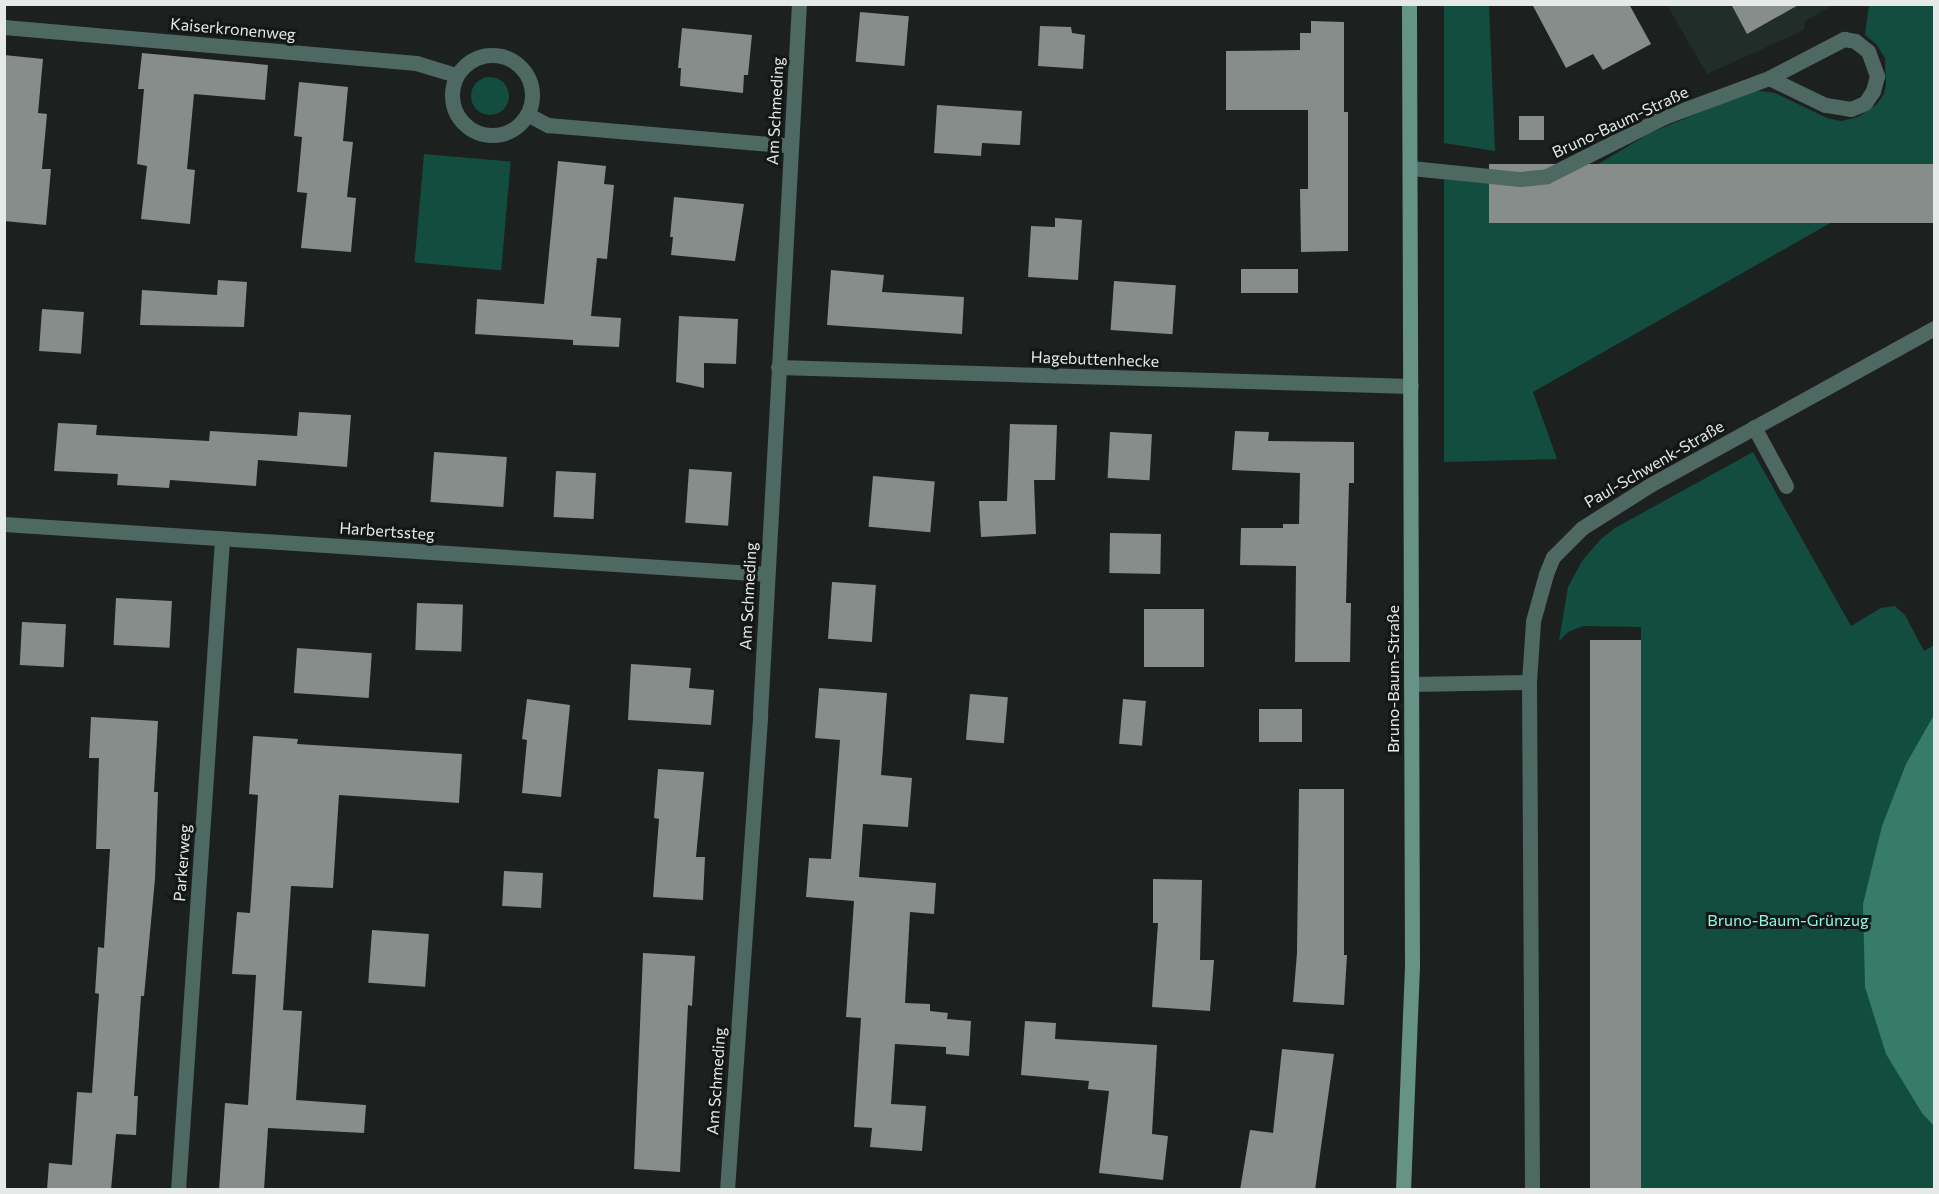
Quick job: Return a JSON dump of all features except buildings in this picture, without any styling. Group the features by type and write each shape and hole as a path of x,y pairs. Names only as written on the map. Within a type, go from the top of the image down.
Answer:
{"street":[{"name":"Am Schmeding","path":"727,1190 760,714 799,4"},
{"name":"Bruno-Baum-Straße","path":"1403,1190 1412,967 1409,4"},
{"name":"Kaiserkronenweg","path":"4,27 417,63 456,75"},
{"name":"Bruno-Baum-Straße","path":"1411,168 1520,178 1547,176 1664,117 1769,78 1844,39 1855,41 1868,51 1877,76 1874,91 1865,103 1851,109 1825,105 1769,78"},
{"path":"496,54 511,59 523,69 531,83 532,99 527,114 517,126 503,133 487,135 472,130 460,120 453,106 451,90 456,75 466,63 480,56 496,54"},
{"path":"527,114 548,125 791,146"},
{"name":"Paul-Schwenk-Straße","path":"1529,682 1533,621 1553,557 1582,528 1644,488 1935,328"},
{"name":"Hagebuttenhecke","path":"778,367 1411,386"},
{"path":"1754,427 1786,486"},
{"name":"Harbertssteg","path":"4,524 766,574"},
{"name":"Parkerweg","path":"178,1190 222,539"},
{"path":"1411,684 1529,682 1532,1190"}],"shaded area":[{"path":"1667,5 1834,5 1805,21 1804,30 1707,74"},
{"path":"1934,715 1934,1126 1922,1113 1886,1054 1865,987 1863,904 1882,826 1906,764"}],"green space":[{"path":"1444,5 1489,5 1495,151 1444,143"},
{"path":"1869,5 1934,5 1934,164 1533,392 1557,459 1444,462 1444,179 1519,187 1555,184 1590,169 1650,133 1754,90 1775,93 1827,118 1841,121 1858,117 1877,104 1884,94 1886,85 1885,58 1876,44 1865,35"},
{"path":"490,77 503,83 509,96 503,109 490,115 477,109 471,96 477,83"},
{"path":"424,154 511,162 501,270 415,263"},
{"name":"Bruno-Baum-Grünzug","path":"1753,452 1851,626 1881,608 1895,606 1905,615 1924,651 1934,645 1934,1189 1641,1189 1641,627 1583,626 1568,632 1559,641 1568,587 1582,561 1600,540 1615,528"}]}
